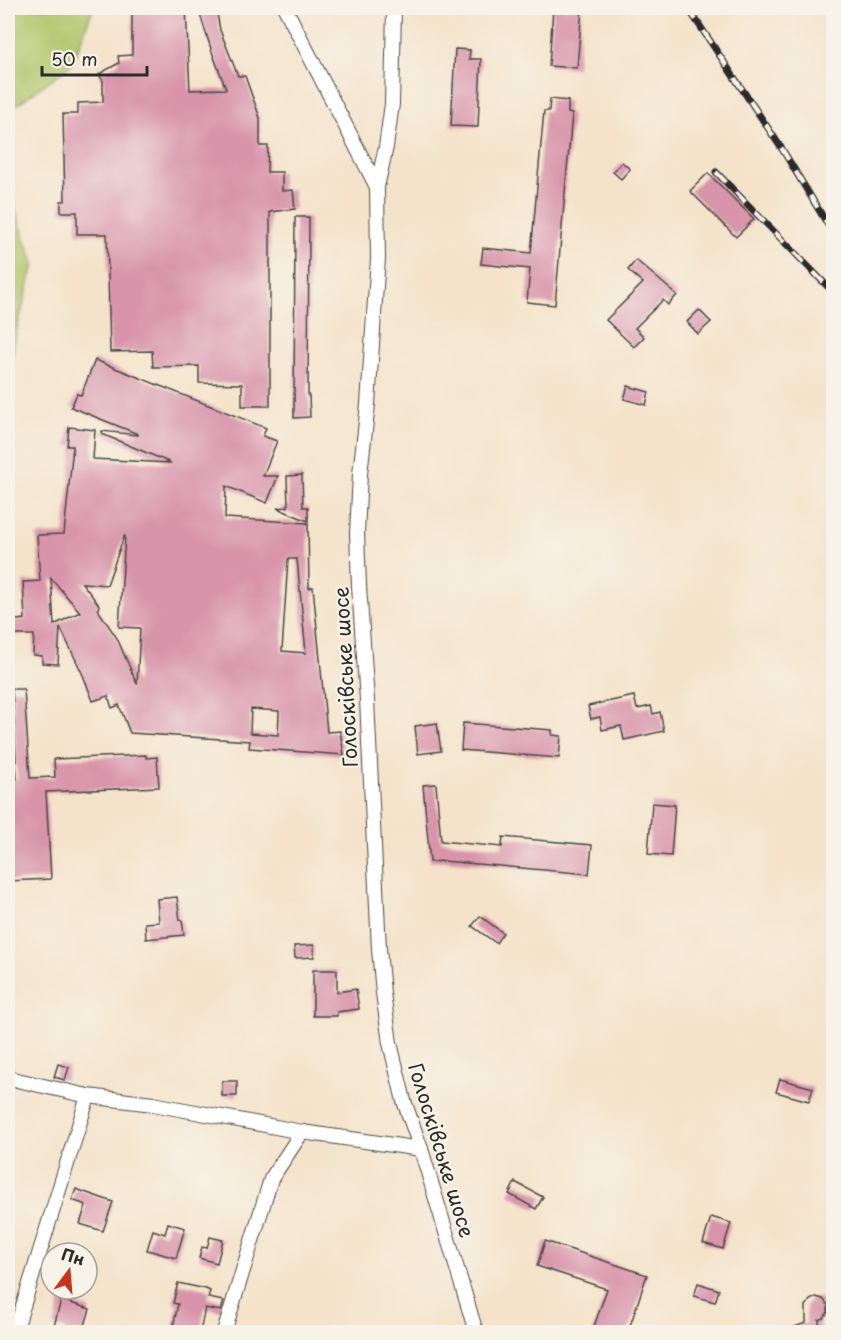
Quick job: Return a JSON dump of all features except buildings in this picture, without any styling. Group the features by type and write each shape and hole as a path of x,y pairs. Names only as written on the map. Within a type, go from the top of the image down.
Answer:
{"street":[{"path":"285,8 377,187"},
{"name":"Голосківське шосе","path":"394,8 392,104 377,187 377,269 357,533 382,993 390,1043 404,1101 421,1149 476,1332"},
{"path":"8,1078 88,1096 153,1104 302,1132 421,1149"},
{"path":"15,1332 88,1096"},
{"path":"224,1332 271,1179 302,1132"}],"green space":[{"path":"8,8 93,8 72,64 8,111"},
{"path":"8,183 34,264 16,332 8,380"}],"railway":[{"path":"688,8 782,149 834,235"},
{"path":"716,172 834,293"}]}
